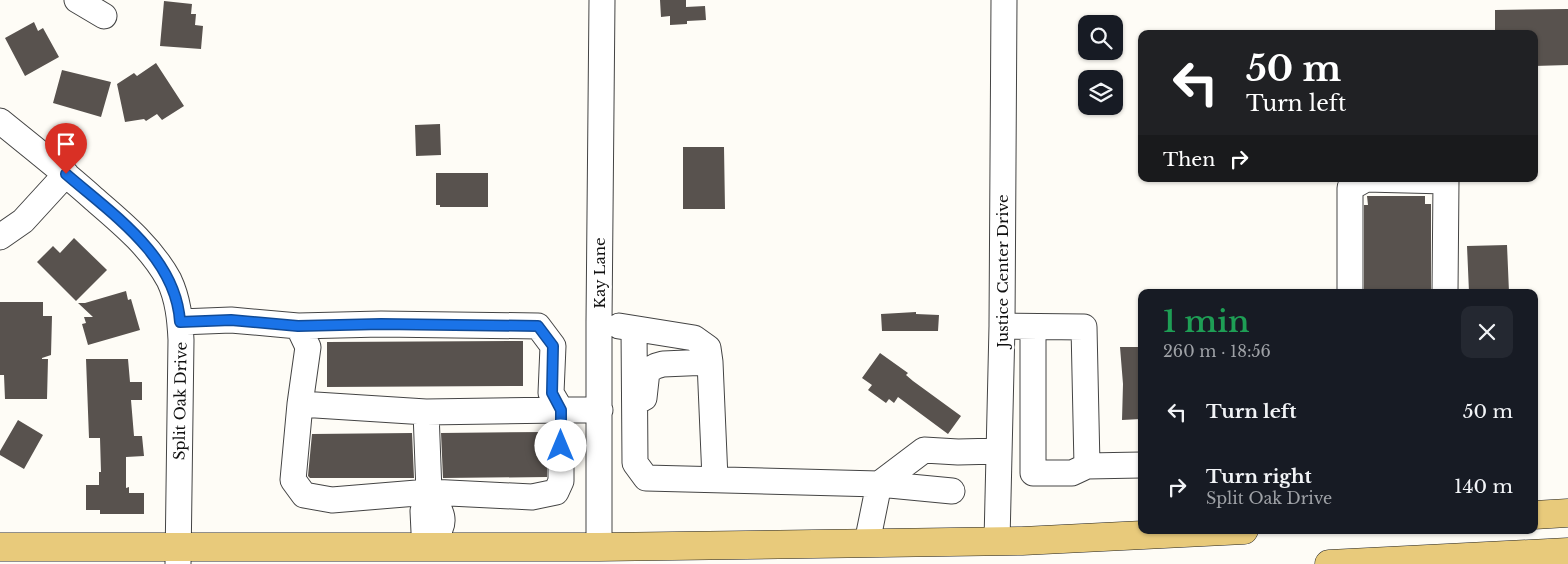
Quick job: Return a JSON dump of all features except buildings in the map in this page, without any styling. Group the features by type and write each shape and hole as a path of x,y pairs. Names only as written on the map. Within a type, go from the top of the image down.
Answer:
{"main road":[{"path":"1538,515 1568,513"},
{"path":"0,546 178,556 434,541 599,547 997,541 1138,533"},
{"path":"1328,564 1568,552"}],"street":[{"path":"77,0 104,16"},
{"name":"Kay Lane","path":"599,547 602,0"},
{"name":"Justice Center Drive","path":"997,541 1002,326 1004,0"},
{"name":"Split Oak Drive","path":"0,121 66,174 135,234 169,281 175,296 180,322 178,556"},
{"path":"0,237 23,222 66,174"},
{"path":"1350,289 1350,188 1362,182"},
{"path":"1444,289 1446,182"},
{"path":"180,322 231,320 298,326 381,324 538,326 553,346 552,393 561,410 561,481 556,492 532,497 429,492 332,500 304,495 292,480 308,347 298,326"},
{"path":"599,322 694,338 708,348 715,479"},
{"path":"1002,326 1084,327 1087,466"},
{"path":"1033,326 1033,473 1072,473 1087,466 1138,465"},
{"path":"634,329 641,470"},
{"path":"641,470 646,371 663,364 710,362"},
{"path":"300,404 426,412 600,410"},
{"path":"426,412 429,492 441,510 442,522 440,531 434,541"},
{"path":"867,543 878,484 924,450 958,452 999,451"},
{"path":"641,470 715,479 878,484 952,491"}],"route":[{"path":"66,174 135,234 149,252 169,281 175,296 180,322 231,320 298,326 381,324 538,326 553,346 552,393 561,410 561,446"}]}
